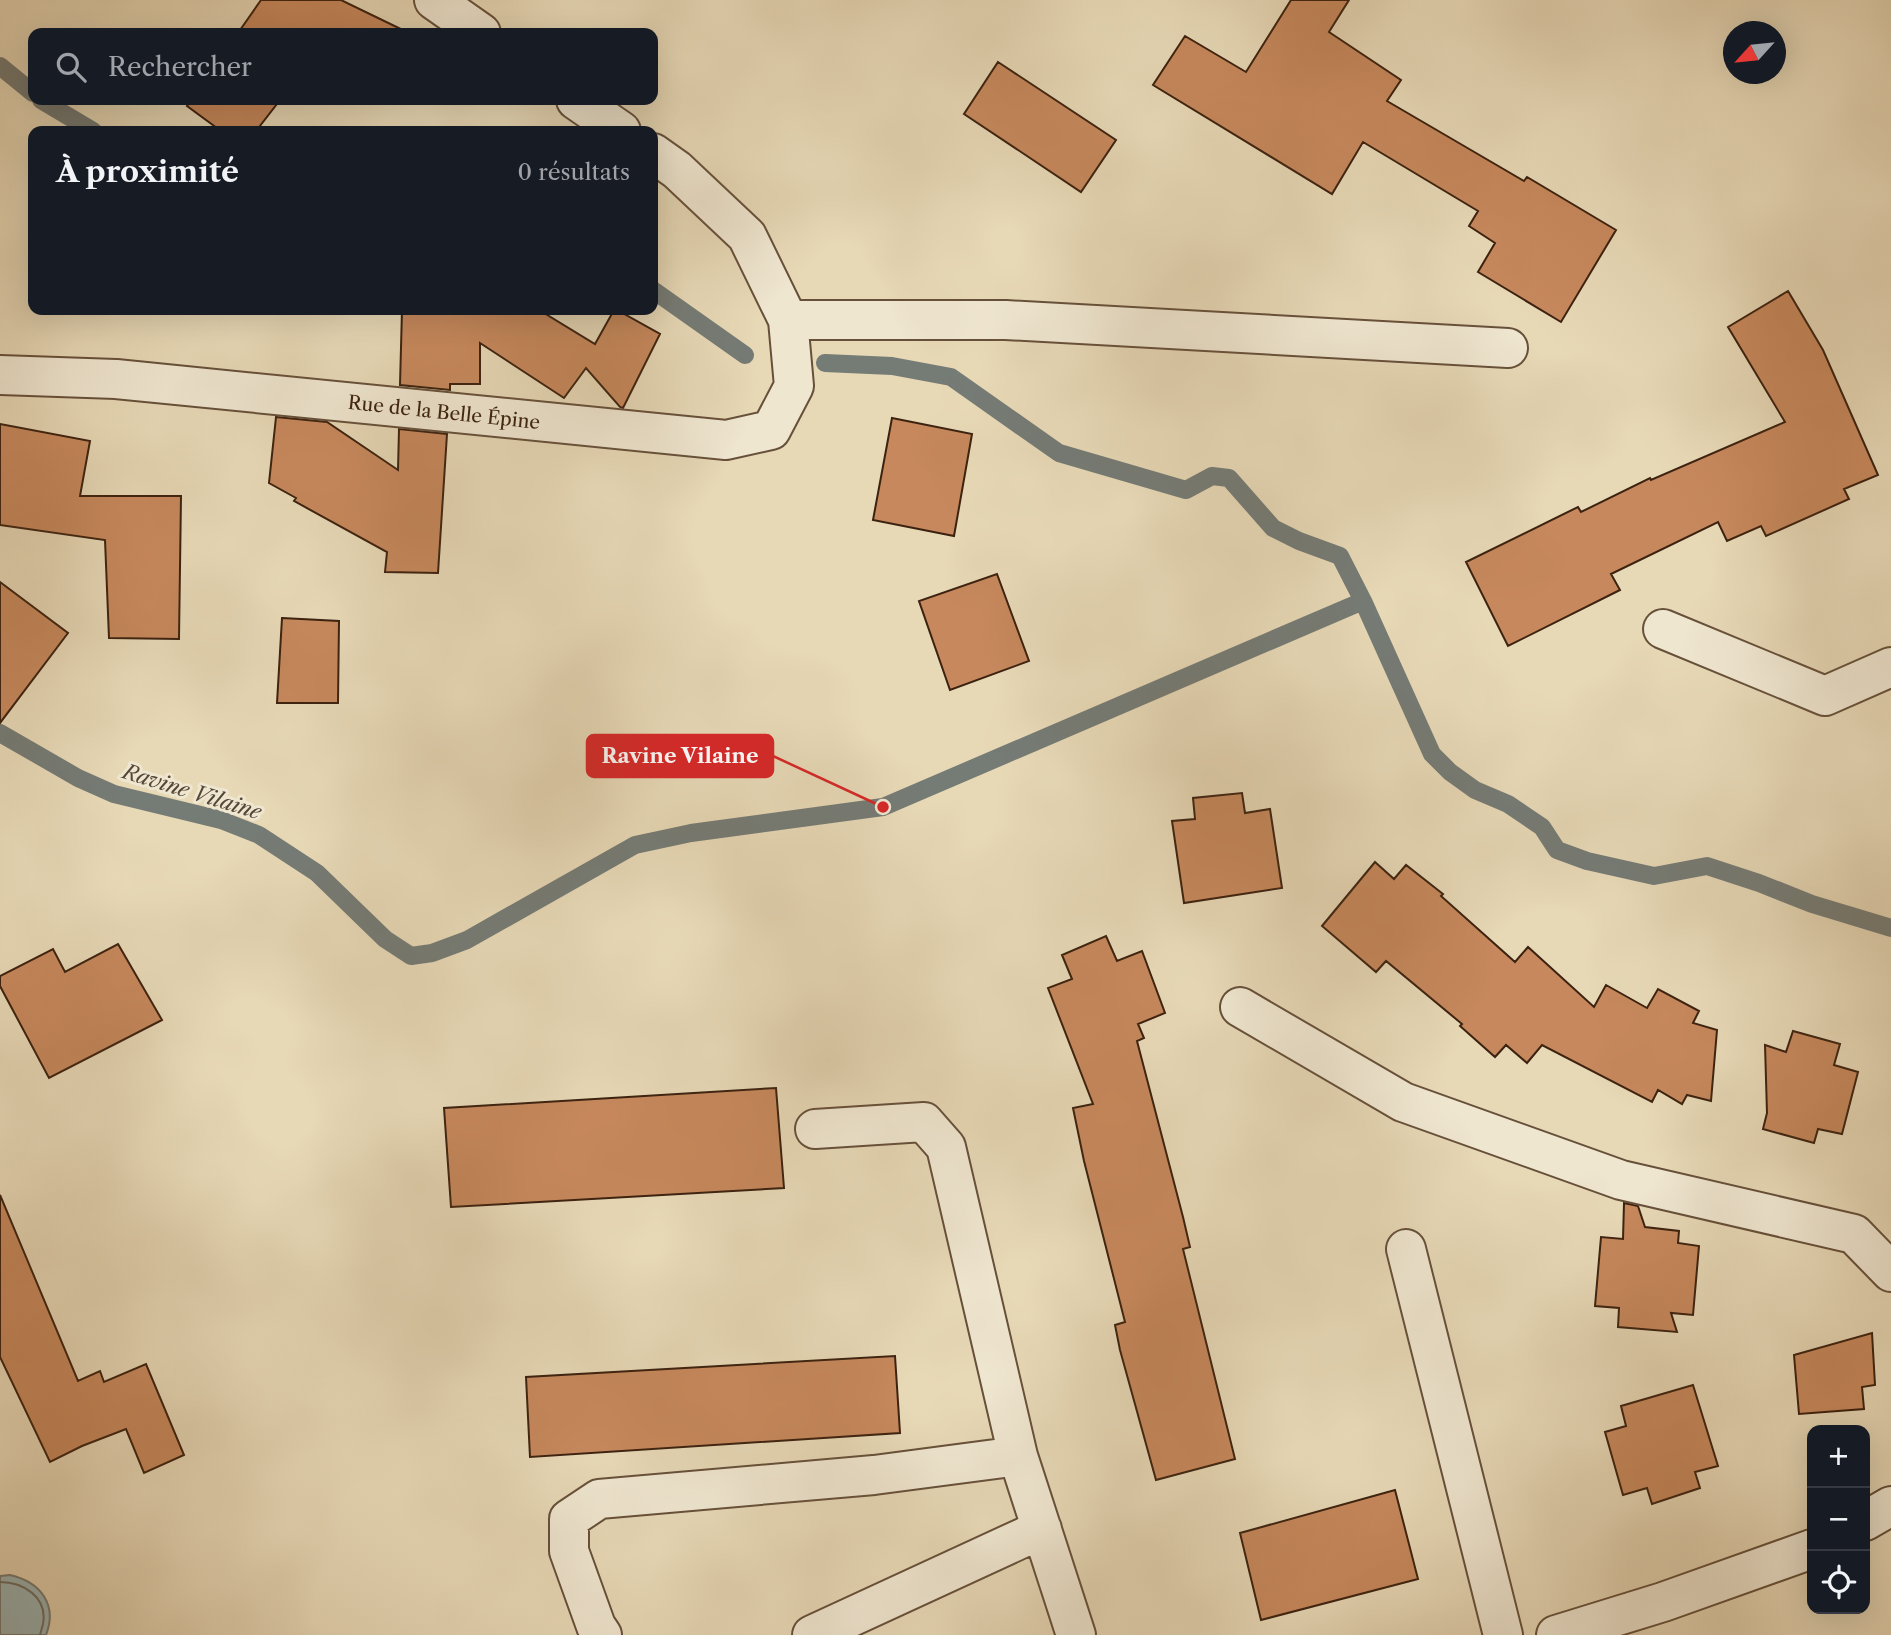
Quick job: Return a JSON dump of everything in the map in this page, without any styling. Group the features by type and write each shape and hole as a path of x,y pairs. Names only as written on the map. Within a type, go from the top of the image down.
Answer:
{"street":[{"path":"434,0 474,28"},
{"path":"583,105 614,126"},
{"path":"658,157 677,170 747,236 788,320 1006,320 1508,348"},
{"name":"Rue de la Belle Épine","path":"0,375 116,379 726,440 771,430 794,386 788,320"},
{"path":"1663,629 1825,696 1891,667"},
{"path":"1240,1007 1403,1102 1620,1180 1854,1234 1891,1272"},
{"path":"815,1129 924,1122 946,1147 1018,1455 1076,1635"},
{"path":"1406,1249 1503,1635"},
{"path":"602,1635 596,1626 569,1551 569,1519 599,1499 874,1475 1018,1455"},
{"path":"1870,1518 1891,1506"},
{"path":"812,1635 1042,1529"},
{"path":"1556,1635 1663,1602 1807,1551"}],"water":[{"path":"10,1575 30,1583 44,1596 50,1614 46,1635 0,1635 0,1576"}],"building":[{"path":"261,0 341,0 399,28 241,28"},
{"path":"1291,0 1349,0 1329,32 1401,80 1387,101 1524,181 1527,177 1616,230 1561,322 1478,272 1495,243 1469,226 1478,211 1363,142 1332,194 1153,85 1185,36 1246,72"},
{"path":"998,62 1116,140 1081,192 964,114"},
{"path":"276,105 260,126 214,126 187,106"},
{"path":"1788,291 1823,350 1878,475 1844,489 1849,499 1766,536 1761,526 1727,541 1718,522 1611,574 1620,590 1508,646 1466,562 1578,507 1581,512 1650,478 1651,480 1785,422 1728,327"},
{"path":"402,315 547,315 595,344 611,315 626,315 660,334 623,408 586,368 564,398 480,343 480,384 450,384 450,390 400,385"},
{"path":"276,417 327,422 398,470 399,429 447,434 438,573 385,572 387,552 294,501 296,498 269,483"},
{"path":"892,418 972,434 954,536 873,520"},
{"path":"0,424 90,441 80,496 181,496 179,639 109,638 105,540 0,525"},
{"path":"997,574 1029,661 950,690 919,601"},
{"path":"0,582 68,633 0,723"},
{"path":"282,618 339,621 338,703 277,703"},
{"path":"1242,793 1245,813 1270,809 1282,888 1184,903 1172,821 1195,819 1193,798"},
{"path":"1375,862 1394,879 1406,865 1443,894 1441,896 1515,962 1528,947 1594,1007 1606,985 1647,1008 1658,989 1699,1011 1693,1023 1717,1030 1711,1101 1687,1095 1682,1104 1658,1090 1652,1102 1542,1045 1527,1063 1506,1045 1495,1057 1460,1026 1462,1024 1386,961 1376,972 1322,926"},
{"path":"1106,936 1117,961 1142,951 1165,1013 1138,1024 1144,1038 1137,1041 1183,1217 1190,1247 1183,1249 1235,1459 1156,1480 1120,1350 1115,1325 1125,1322 1073,1108 1093,1104 1048,988 1072,979 1062,955"},
{"path":"118,944 162,1020 49,1078 0,986 0,976 53,949 65,972"},
{"path":"1793,1031 1840,1044 1834,1065 1858,1072 1842,1134 1818,1129 1814,1143 1763,1129 1767,1113 1765,1045 1786,1052"},
{"path":"776,1088 784,1188 451,1207 444,1108"},
{"path":"0,1195 78,1381 100,1371 104,1382 146,1364 184,1455 144,1473 126,1429 50,1462 0,1357"},
{"path":"1624,1203 1638,1206 1645,1227 1679,1231 1678,1243 1699,1246 1693,1315 1671,1313 1677,1332 1618,1327 1619,1308 1595,1306 1601,1237 1623,1239"},
{"path":"1872,1333 1875,1385 1862,1387 1864,1409 1799,1414 1794,1355"},
{"path":"895,1356 900,1433 530,1457 526,1377"},
{"path":"1693,1385 1718,1466 1695,1472 1700,1488 1652,1504 1647,1488 1623,1495 1605,1432 1626,1426 1621,1406"},
{"path":"1395,1490 1418,1579 1261,1620 1240,1533"}],"waterway":[{"name":"Ravine Vilaine","path":"0,66 28,89"},
{"name":"Ravine Vilaine","path":"49,105 85,126"},
{"name":"Ravine Vilaine","path":"658,294 745,355"},
{"name":"Ravine Vilaine","path":"825,363 892,366 951,377 1059,453 1186,490 1212,476 1229,478 1273,528 1340,556 1363,601"},
{"name":"Ravine Vilaine","path":"0,733 78,778 114,794 221,820 259,835 317,873 385,939 411,956 432,953 467,940 635,845 691,833 883,807 1363,601 1432,754 1450,772 1475,790 1508,804 1542,827 1557,850 1587,861 1654,876 1707,866 1812,904 1891,928"}],"place":[{"name":"Ravine Vilaine","path":"883,807"}]}
